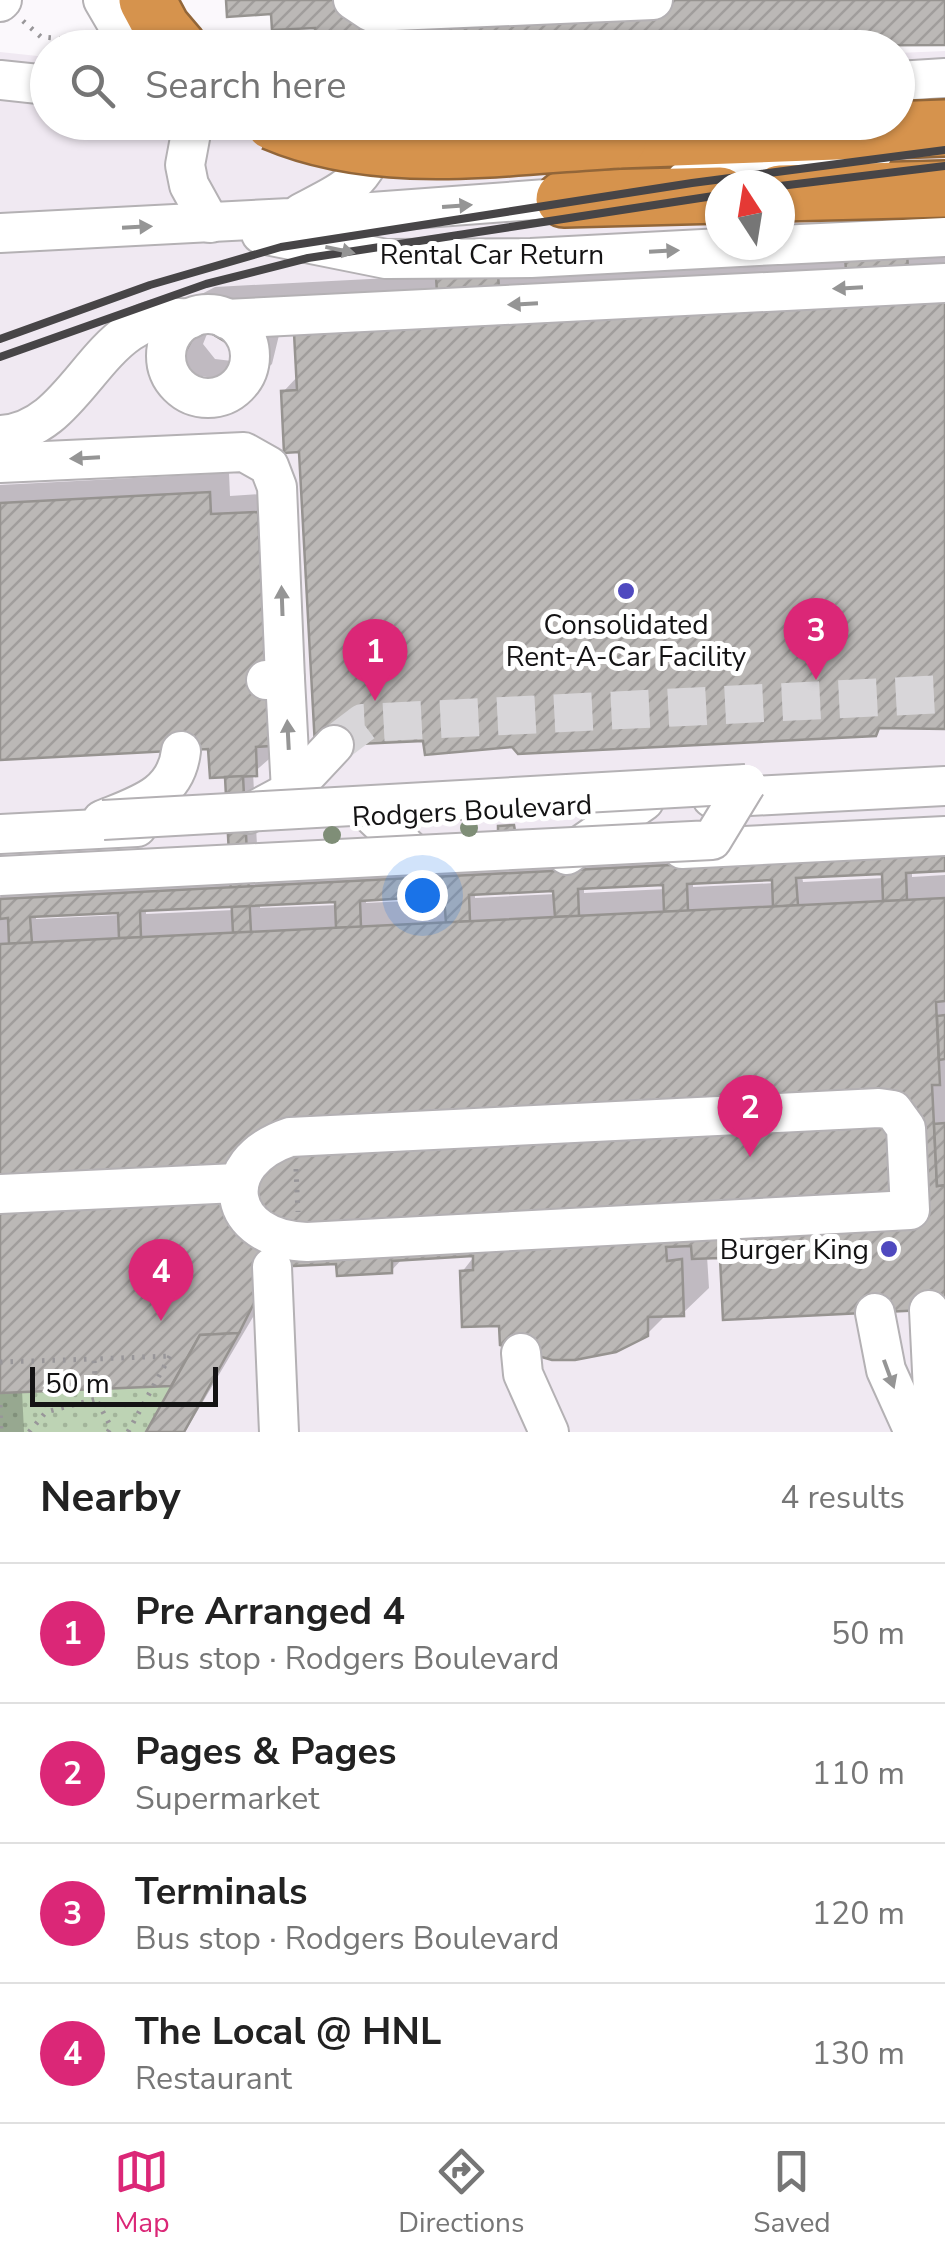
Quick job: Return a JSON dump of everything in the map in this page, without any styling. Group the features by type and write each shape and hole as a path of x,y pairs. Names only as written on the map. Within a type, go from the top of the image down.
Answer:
{"highway":[{"path":"147,0 168,30"},
{"path":"915,129 945,128"},
{"path":"326,140 361,148 410,150 618,140"},
{"path":"795,193 945,189"},
{"path":"564,199 705,195"}],"street":[{"path":"103,0 120,30"},
{"path":"353,0 371,12 653,0"},
{"path":"915,79 945,78"},
{"path":"0,80 30,83"},
{"path":"190,140 185,165 189,185 210,223"},
{"path":"290,218 360,178 374,158 377,140"},
{"path":"0,233 564,199 945,142"},
{"name":"Rental Car Return","path":"210,223 386,259 531,258 705,249"},
{"name":"Rental Car Return","path":"795,244 945,237"},
{"path":"0,435 26,432 44,419 135,324 173,316 208,319 945,283"},
{"path":"0,463 244,452 269,466 277,487 276,680 291,791"},
{"path":"238,818 291,791 334,745"},
{"path":"103,820 162,793 172,780 181,751"},
{"path":"4,834 103,820 238,818 945,774"},
{"path":"712,840 746,784"},
{"name":"Rodgers Boulevard","path":"4,834 238,818 372,815 945,786"},
{"path":"567,855 644,801"},
{"path":"372,815 422,862"},
{"path":"238,818 293,838 317,860"},
{"path":"0,876 945,827"},
{"path":"0,884 945,836"},
{"path":"880,1108 893,1110 906,1128 928,1209 293,1242 254,1225 244,1213 238,1184 260,1149 290,1137 880,1108"},
{"path":"0,1194 238,1184"},
{"path":"272,1266 279,1432"},
{"path":"930,1310 935,1432"},
{"path":"875,1313 886,1370 914,1432"},
{"path":"521,1353 523,1374 549,1432"}],"path":[{"path":"7,6 33,30"},
{"path":"295,1156 299,1228"},
{"path":"0,1362 170,1356 128,1432"},
{"path":"94,1359 96,1399 111,1426 108,1432"},
{"path":"32,1430 46,1412 96,1399"},
{"path":"0,1405 5,1432"}],"shaded area":[{"path":"945,51 945,1432 0,1432 0,52 30,55 30,140 915,140 915,52"}],"green space":[{"path":"198,1337 146,1432 0,1432 0,1356"}],"building":[{"path":"226,0 945,0 945,45 915,45 915,30 272,30 271,14 227,17"},
{"name":"Consolidated Rent-A-Car Facility","path":"907,253 908,269 945,267 945,729 879,728 876,736 518,754 512,747 425,755 423,741 315,746 299,452 284,453 281,391 297,390 294,333 260,335 259,371 242,399 217,410 188,408 160,384 153,351 155,339 193,305 437,292 436,277 498,274 499,289 846,271 845,256","holes":["209,332 229,344 232,360 223,375 207,381 191,374 183,356 194,336"]},
{"path":"210,492 211,514 258,512 270,746 256,747 257,776 210,778 208,749 0,760 0,503"},
{"path":"243,776 251,932 233,933 225,777"},
{"path":"514,825 515,831 498,832 498,826"},
{"path":"945,851 945,871 906,873 907,900 895,901 883,901 882,874 796,878 798,905 773,907 772,880 687,884 688,911 664,912 663,885 578,889 579,916 555,917 553,891 469,895 470,921 446,923 444,896 360,901 361,927 336,928 335,902 140,911 141,937 119,938 118,913 30,917 32,943 9,944 8,918 0,919 0,899"},
{"path":"945,898 945,1001 936,1002 940,1085 932,1085 937,1186 945,1185 945,1309 723,1320 720,1258 692,1259 691,1246 666,1247 667,1261 682,1259 684,1316 648,1317 648,1336 616,1352 552,1360 500,1345 499,1326 462,1327 460,1271 473,1270 473,1256 392,1261 392,1273 337,1276 336,1264 272,1267 239,1333 200,1335 171,1386 0,1393 0,944"},
{"path":"945,1015 945,1059 939,1060 937,1016"},
{"path":"945,1123 945,1185 937,1186 934,1124"},
{"path":"239,1333 184,1432 146,1432 200,1335"}],"tunnel":[{"path":"334,745 363,723 945,694"}],"railway":[{"path":"0,339 150,285 281,247 692,183 945,150"},
{"path":"795,184 945,166"},
{"path":"0,357 206,284 308,258 705,197"}],"place":[{"name":"Consolidated Rent-A-Car Facility","path":"626,591"},
{"name":"Terminals","path":"816,680"},
{"name":"Pre Arranged 4","path":"375,701"},
{"name":"Pages & Pages","path":"750,1157"},
{"name":"Burger King","path":"889,1249"},
{"name":"The Local @ HNL","path":"161,1321"}]}
